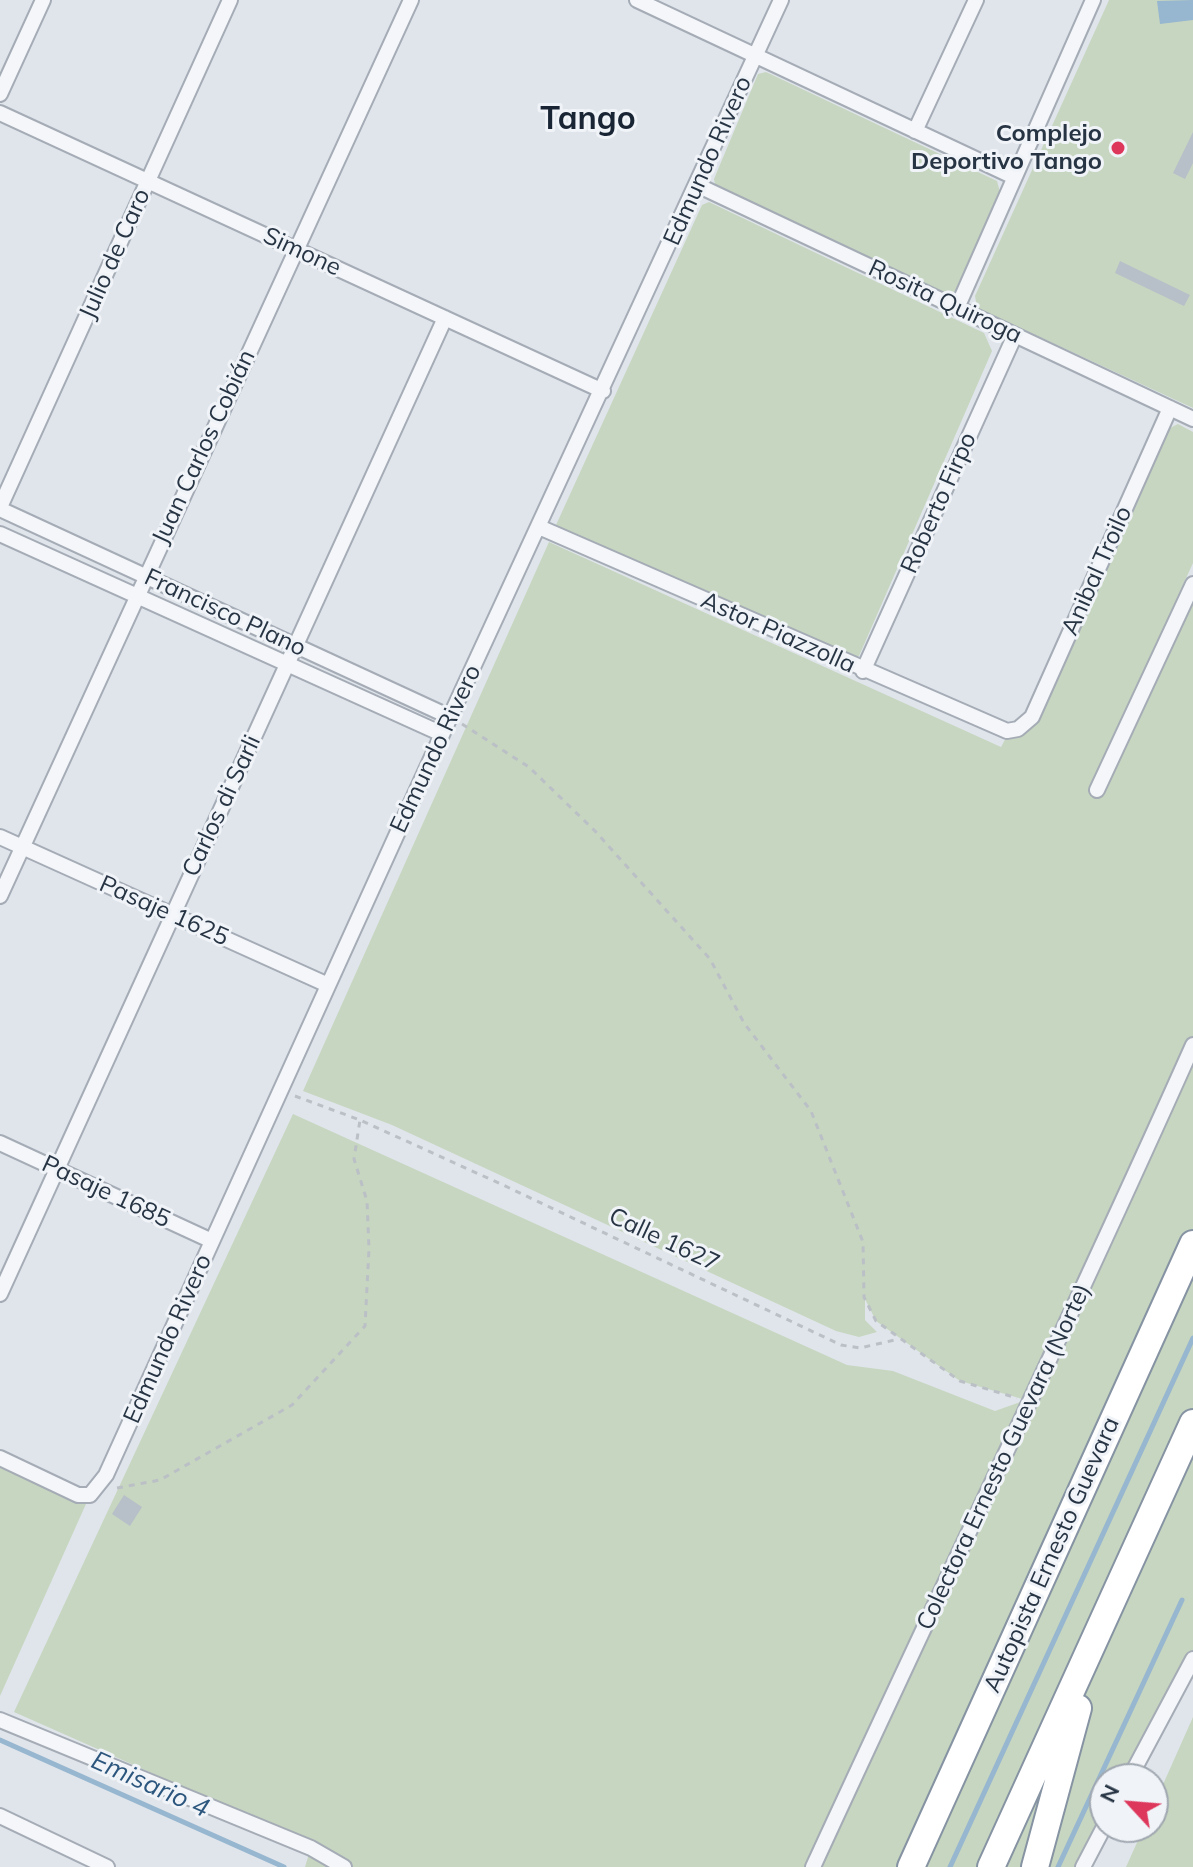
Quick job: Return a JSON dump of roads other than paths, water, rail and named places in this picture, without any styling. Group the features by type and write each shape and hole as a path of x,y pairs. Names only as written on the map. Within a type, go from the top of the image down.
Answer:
{"highway":[{"name":"Autopista Ernesto Guevara","path":"911,1867 1193,1244"},
{"path":"991,1867 1193,1423"},
{"path":"1035,1867 1103,1621"}],"street":[{"path":"0,94 43,0"},
{"name":"Julio de Caro","path":"0,508 230,0"},
{"name":"Juan Carlos Cobián","path":"0,896 294,249 411,0"},
{"path":"637,0 1014,177"},
{"name":"Edmundo Rivero","path":"0,1458 65,1491 94,1491 212,1241 781,0"},
{"path":"915,131 976,0"},
{"path":"957,308 1093,0"},
{"name":"Simone","path":"0,113 603,391"},
{"name":"Rosita Quiroga","path":"697,185 1193,419"},
{"name":"Carlos di Sarli","path":"0,1294 445,318"},
{"name":"Roberto Firpo","path":"863,671 1015,335"},
{"name":"Anibal Troilo","path":"1018,729 1032,717 1170,408"},
{"name":"Francisco Plano","path":"0,508 450,717"},
{"name":"Astor Piazzolla","path":"539,527 999,729 1018,729"},
{"name":"Francisco Plano","path":"0,534 442,734"},
{"path":"1097,790 1193,584"},
{"name":"Pasaje 1625","path":"0,837 328,985"},
{"name":"Colectora Ernesto Guevara (Norte)","path":"813,1867 1028,1400 1073,1313 1193,1045"},
{"name":"Pasaje 1685","path":"0,1143 212,1241"},
{"path":"1138,1763 1193,1659"},
{"path":"0,1720 311,1848 344,1867"},
{"path":"0,1816 107,1867"},
{"path":"1083,1867 1096,1843"}],"water":[{"path":"1193,0 1193,20 1160,24 1157,1"}],"waterway":[{"path":"950,1867 1193,1338"},
{"path":"1058,1867 1182,1600"},
{"name":"Emisario 4","path":"0,1740 284,1867"}],"place":[{"name":"Complejo Deportivo Tango","path":"1118,148"}],"district":[{"name":"Tango","path":"588,119"}]}
